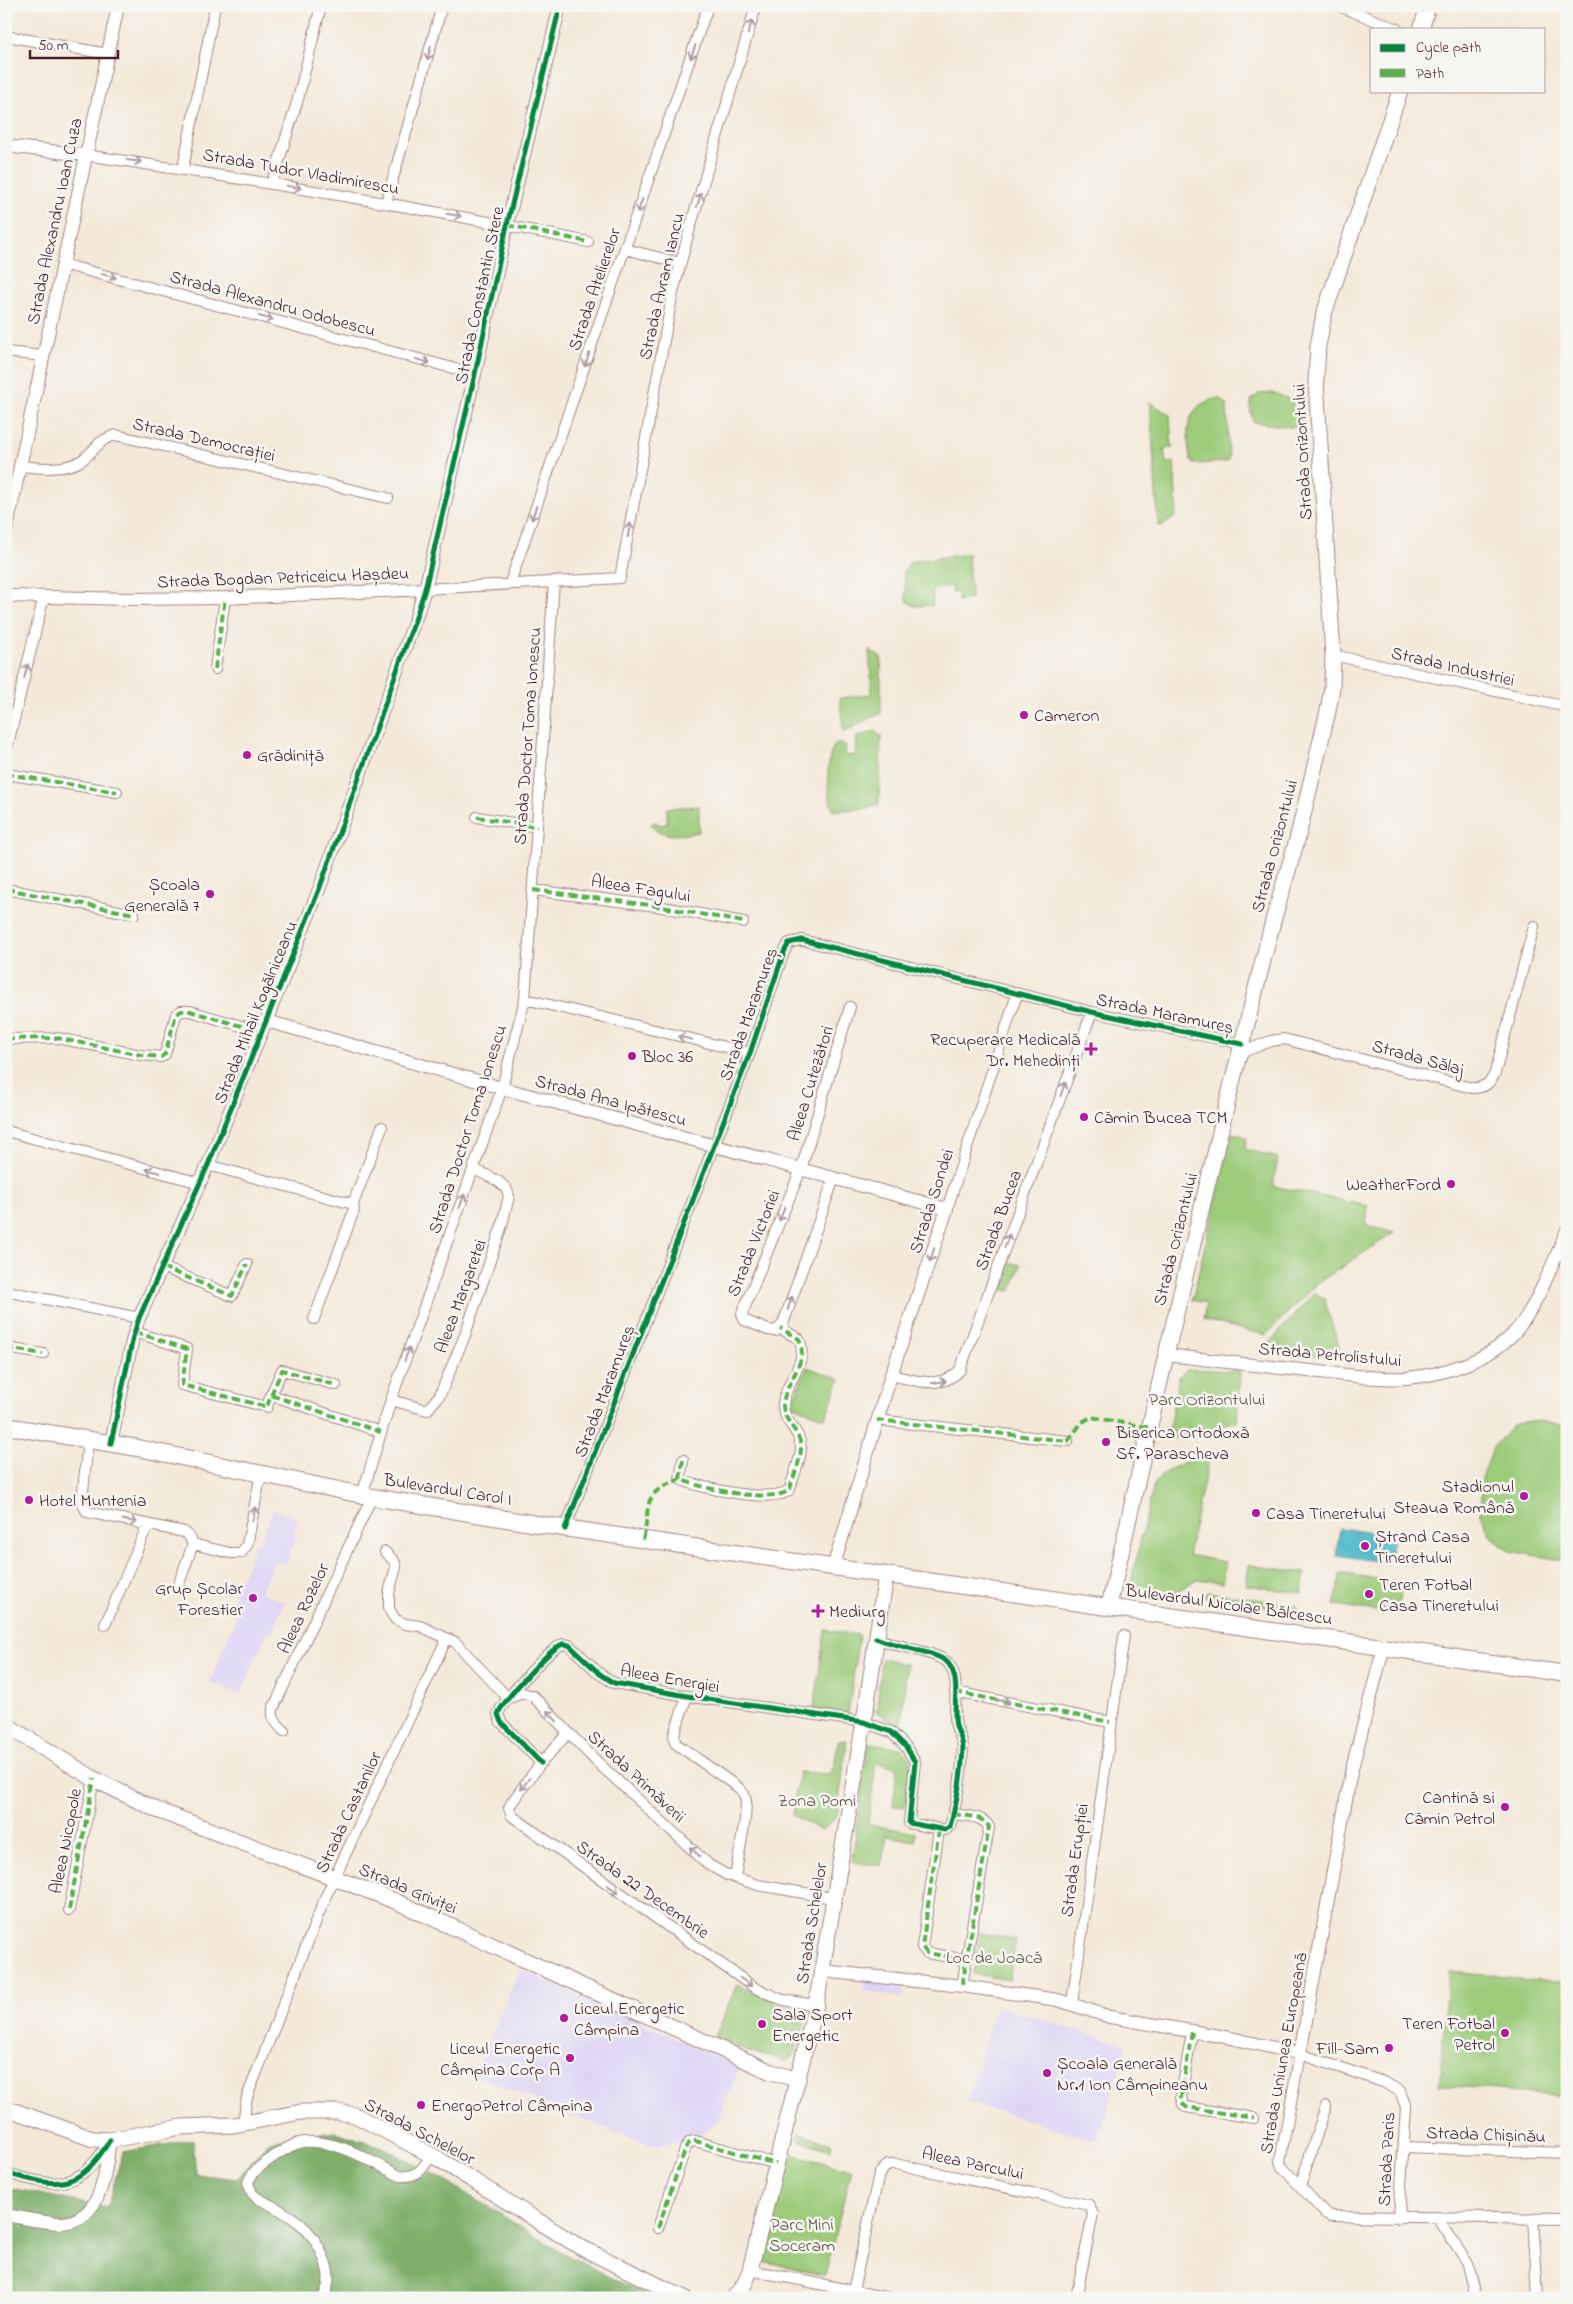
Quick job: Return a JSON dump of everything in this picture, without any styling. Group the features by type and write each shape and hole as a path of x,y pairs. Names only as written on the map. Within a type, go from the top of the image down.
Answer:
{"main road":[{"path":"1421,28 1428,6"},
{"name":"Strada Orizontului","path":"1110,1606 1166,1355 1273,921 1297,840 1328,711 1332,687 1333,655 1316,381 1318,346 1324,314 1400,92"},
{"name":"Bulevardul Carol I","path":"6,1426 111,1443 367,1496 565,1529 886,1575"},
{"name":"Bulevardul Nicolae Bălcescu","path":"886,1575 1110,1606 1567,1674"},
{"name":"Strada Schelelor","path":"734,2298 745,2283 750,2270 816,2005 864,1722 886,1575"},
{"name":"Strada Griviței","path":"6,1725 94,1778 157,1810 395,1901 769,2071 798,2080"},
{"path":"6,2108 93,2138 110,2140"},
{"name":"Strada Schelelor","path":"110,2140 181,2126 223,2126 301,2112 338,2112 368,2121 432,2155 580,2247 684,2298"}],"street":[{"name":"Strada Alexandru Ioan Cuza","path":"6,532 118,6"},
{"path":"183,168 215,6"},
{"path":"272,183 298,99 321,6"},
{"path":"386,203 442,6"},
{"name":"Strada Constantin Stere","path":"425,589 560,6"},
{"name":"Strada Atelierelor","path":"510,583 708,6"},
{"name":"Strada Avram Iancu","path":"620,578 680,263 756,6"},
{"path":"1339,6 1394,28"},
{"path":"6,36 108,54"},
{"name":"Strada Tudor Vladimirescu","path":"6,146 183,168 508,225 588,242"},
{"path":"625,249 680,263"},
{"name":"Strada Alexandru Odobescu","path":"62,264 475,374"},
{"path":"6,352 43,356"},
{"name":"Strada Democrației","path":"20,466 34,468 74,463 86,456 100,441 116,435 388,498"},
{"name":"Strada Bogdan Petriceicu Hașdeu","path":"6,596 225,598 620,578"},
{"name":"Strada Doctor Toma Ionescu","path":"367,1496 381,1432 391,1400 502,1088 524,999 534,890 554,581"},
{"name":"Strada Mihail Kogălniceanu","path":"111,1443 139,1318 208,1165 334,850 425,589"},
{"path":"6,752 44,596"},
{"path":"215,669 225,598"},
{"name":"Strada Industriei","path":"1333,655 1567,707"},
{"path":"6,774 117,792"},
{"path":"478,817 537,826"},
{"path":"6,889 134,914"},
{"name":"Aleea Fagului","path":"534,890 657,906 743,922"},
{"name":"Strada Sălaj","path":"1241,1049 1284,1039 1472,1088 1480,1088 1487,1084 1495,1073 1534,926"},
{"name":"Strada Maramureș","path":"565,1529 750,1053 786,947 797,940 1241,1049"},
{"name":"Strada Sondei","path":"833,1568 891,1375 1017,994"},
{"path":"524,999 750,1053"},
{"name":"Aleea Cutezători","path":"800,1169 850,1007"},
{"path":"6,1039 57,1038 148,1056 162,1057 165,1054 176,1015 181,1011 190,1011 264,1026"},
{"name":"Strada Bucea","path":"891,1375 932,1384 946,1382 960,1370 1092,1012"},
{"name":"Strada Ana Ipătescu","path":"264,1026 947,1208"},
{"path":"314,1319 354,1210 353,1204 382,1127"},
{"path":"6,1131 200,1184"},
{"path":"208,1165 353,1204"},
{"name":"Strada Victoriei","path":"683,1460 680,1479 690,1484 718,1491 754,1494 781,1495 786,1494 790,1489 801,1448 799,1437 784,1415 783,1405 802,1352 799,1339 780,1328 776,1331 768,1330 744,1320 742,1314 800,1169"},
{"name":"Aleea Margaretei","path":"391,1400 427,1410 434,1405 465,1335 502,1225 509,1196 506,1188 498,1181 474,1170"},
{"path":"780,1328 834,1178"},
{"name":"Strada Petrolistului","path":"1166,1355 1378,1378 1408,1378 1443,1370 1491,1351 1514,1333 1536,1299 1567,1230"},
{"path":"162,1267 232,1296 246,1264"},
{"path":"7,1293 139,1318"},
{"path":"135,1332 187,1349 182,1385 267,1407 282,1370 336,1386"},
{"path":"6,1348 43,1354"},
{"path":"271,1395 381,1432"},
{"path":"877,1420 1068,1441"},
{"path":"88,1439 82,1503 84,1509 90,1514 148,1524 184,1532 189,1536 193,1544 178,1586"},
{"path":"193,1544 236,1554 244,1550 261,1473"},
{"name":"Aleea Rozelor","path":"284,1730 274,1720 272,1715 273,1709 367,1496"},
{"path":"105,1625 148,1524"},
{"path":"385,1552 394,1561 396,1567 389,1593 391,1614 400,1622 420,1626 446,1640 458,1644 508,1698 500,1710 499,1718 541,1763"},
{"name":"Strada Erupției","path":"1072,2003 1110,1722 1124,1636"},
{"path":"876,1638 887,1643 939,1657 948,1662 954,1674 956,1725 963,1745 950,1826 945,1830 939,1829 922,1947 927,1953 967,1960"},
{"name":"Strada Castanilor","path":"243,2123 247,2097 335,1877 446,1640"},
{"name":"Aleea Energiei","path":"508,1698 551,1651 563,1644 569,1645 600,1674 614,1683 687,1696 864,1722 891,1732 906,1747 915,1762 908,1823 939,1829"},
{"name":"Strada Uniunea Europeană","path":"1384,1646 1351,1772 1280,2161 1282,2167 1324,2214 1331,2216 1567,2219"},
{"path":"955,1692 1110,1722"},
{"name":"Strada Primăverii","path":"508,1698 523,1693 529,1694 642,1804 709,1865 735,1878 834,1898"},
{"path":"687,1696 674,1735 675,1743 739,1788 746,1801 735,1878"},
{"name":"Strada 22 Decembrie","path":"568,1733 541,1763 512,1802 510,1812 516,1820 755,1988 783,2000 816,2005"},
{"name":"Aleea Nicopole","path":"69,1910 94,1778"},
{"path":"953,1814 978,1818 986,1822 989,1827 962,1986"},
{"path":"823,1971 962,1986 1072,2003 1110,2017 1231,2038 1300,2054"},
{"path":"1192,2032 1181,2097 1182,2104 1186,2107 1254,2118"},
{"name":"Strada Paris","path":"1300,2054 1396,2087 1404,2098 1406,2106 1404,2147 1398,2218"},
{"path":"1300,2186 1326,2106"},
{"path":"6,2173 42,2182 58,2183 72,2181 83,2175 94,2165 110,2140"},
{"path":"6,2215 61,2223 76,2219 88,2212 98,2200 103,2185 110,2140"},
{"path":"658,2228 686,2147 690,2142 695,2141 776,2164"},
{"path":"323,2298 328,2290 330,2278 320,2246 299,2221 257,2198 252,2193 248,2183 251,2176 274,2156 292,2145 302,2143 321,2143 347,2150 400,2176 407,2177 414,2176 423,2168 432,2155"},
{"name":"Strada Chișinău","path":"1404,2147 1567,2153"},
{"name":"Aleea Parcului","path":"853,2291 879,2174 888,2164 895,2164 1088,2205 1093,2214 1076,2298"},
{"path":"1437,2217 1468,2263 1476,2298"},
{"path":"1533,2218 1538,2298"},
{"path":"750,2270 889,2298"}],"shaded area":[{"name":"Grup Școlar Forestier","path":"273,1509 299,1520 293,1534 297,1536 285,1565 274,1561 261,1592 285,1602 272,1633 267,1632 241,1695 210,1682 238,1612 229,1608 256,1542 260,1543"},
{"name":"Liceul Energetic Câmpina","path":"520,1969 740,2067 717,2122 691,2142 648,2145 474,2075"},
{"path":"866,1978 905,1984 903,1998 864,1991"},
{"name":"Școala Generală Nr.1 Ion Câmpineanu","path":"996,2006 1127,2045 1098,2141 967,2102"}],"green space":[{"path":"1272,393 1282,396 1299,409 1304,418 1302,425 1290,427 1253,422 1250,407 1252,399 1259,394"},
{"path":"1219,398 1227,404 1229,460 1225,462 1194,464 1191,461 1188,440 1188,431 1193,413 1199,406"},
{"path":"1150,402 1170,415 1172,448 1164,449 1166,464 1174,462 1177,508 1175,517 1162,526 1158,525"},
{"path":"968,554 971,599 958,601 958,593 952,593 951,586 932,589 933,605 915,606 909,603 906,598 904,571 911,561"},
{"path":"869,650 881,657 881,713 843,732 840,698 872,694"},
{"path":"875,731 881,736 879,804 867,808 834,811 828,787 828,767 832,750 836,744 841,743 846,746 845,756 856,755 857,737"},
{"path":"699,806 699,832 680,835 667,834 655,829 651,824 655,822 662,825 667,823 667,808"},
{"path":"1232,1133 1247,1137 1245,1149 1278,1158 1273,1186 1368,1206 1366,1225 1394,1233 1316,1284 1266,1335 1203,1320 1206,1303 1192,1300"},
{"path":"1005,1261 1021,1265 1011,1291 995,1288"},
{"path":"1314,1293 1324,1298 1342,1357 1262,1351"},
{"path":"807,1367 840,1379 825,1418 791,1405"},
{"name":"Parc Orizontului","path":"1187,1369 1240,1371 1237,1421 1172,1439 1169,1427 1179,1377"},
{"name":"Stadionul Steaua Română","path":"1538,1421 1567,1425 1567,1561 1509,1551 1490,1536 1481,1514 1482,1479 1493,1447 1515,1424"},
{"path":"1210,1453 1188,1555 1225,1562 1222,1583 1197,1579 1175,1593 1130,1585 1154,1484 1172,1468"},
{"path":"1249,1565 1305,1573 1302,1593 1246,1585"},
{"name":"Teren Fotbal Casa Tineretului","path":"1340,1573 1402,1583 1397,1614 1335,1605"},
{"path":"1207,1592 1297,1605 1299,1611 1202,1597"},
{"path":"825,1630 859,1635 848,1714 814,1709"},
{"path":"881,1659 907,1664 901,1729 877,1712"},
{"name":"Zona Pomi","path":"847,1740 837,1816 822,1831 792,1815 799,1772 829,1774 834,1767 838,1741"},
{"path":"868,1744 901,1748 911,1759 905,1807 893,1806 897,1767 876,1763 868,1824 916,1833 915,1841 887,1836 881,1866 852,1862"},
{"name":"Loc de Joacă","path":"980,1933 1016,1940 1009,1980 973,1974"},
{"name":"Teren Fotbal Petrol","path":"1449,1972 1567,1982 1567,2096 1439,2085"},
{"name":"Sala Sport Energetic","path":"737,1984 786,2007 808,2010 794,2056 786,2061 749,2052 715,2037"},
{"path":"335,2132 383,2147 446,2181 558,2250 613,2279 656,2298 6,2298 6,2187 107,2208 123,2152 193,2140 196,2174 237,2179 269,2141"},
{"path":"799,2134 832,2143 831,2150 797,2140"},
{"name":"Parc Mini Soceram","path":"789,2153 851,2170 825,2276 760,2260"}],"water":[{"name":"Ștrand Casa Tineretului","path":"1340,1528 1393,1536 1389,1563 1336,1555"}],"marked path":[{"path":"507,225 588,242"},
{"path":"215,669 225,598"},
{"path":"6,774 117,792"},
{"path":"477,817 537,827"},
{"path":"6,889 134,914"},
{"path":"533,890 657,906 743,922"},
{"path":"6,1039 57,1038 141,1055 161,1057 165,1054 176,1015 181,1011 190,1011 262,1032"},
{"path":"162,1267 232,1296 247,1264"},
{"path":"6,1297 7,1291"},
{"path":"683,1460 680,1479 703,1487 754,1495 782,1494 790,1489 800,1458 801,1448 798,1436 786,1416 783,1405 787,1389 799,1364 802,1348 799,1339 780,1328"},
{"path":"135,1332 187,1349 182,1385 267,1407 271,1395 381,1432"},
{"path":"6,1348 43,1354"},
{"path":"271,1395 282,1370 336,1385"},
{"path":"877,1420 1068,1441 1082,1422 1091,1417 1151,1428"},
{"path":"643,1540 648,1509 653,1496 658,1490 680,1479"},
{"path":"955,1692 1110,1722"},
{"path":"69,1910 94,1779"},
{"path":"953,1814 978,1818 989,1827 962,1986"},
{"path":"939,1829 922,1947 927,1953 967,1960"},
{"path":"1192,2032 1181,2097 1183,2104 1186,2107 1254,2118"},
{"path":"658,2228 686,2147 690,2142 695,2141 776,2164"}],"cycle path":[{"path":"111,1443 133,1337 139,1318 208,1165 320,887 425,589 475,374 507,225 560,6"},
{"path":"565,1529 750,1053 784,952 789,943 802,940 1092,1012 1242,1044"},
{"path":"541,1763 501,1722 498,1714 528,1675 548,1655 563,1644 569,1645 600,1674 614,1683 687,1696 864,1722 891,1732 906,1747 915,1762 909,1823 945,1830 950,1826 955,1807 963,1748 955,1719 955,1677 948,1663 943,1659 876,1638"},
{"path":"6,2173 54,2183 66,2181 77,2177 88,2169 99,2157 110,2140"}],"place":[{"name":"Cameron","path":"1024,715"},
{"name":"Grădiniță","path":"247,755"},
{"name":"Școala Generală 7","path":"210,894"},
{"name":"Recuperare Medicală Dr. Mehedinți","path":"1091,1049"},
{"name":"Bloc 36","path":"632,1056"},
{"name":"Cămin Bucea TCM","path":"1084,1117"},
{"name":"WeatherFord","path":"1451,1184"},
{"name":"Biserica Ortodoxă Sf. Parascheva","path":"1106,1442"},
{"name":"Stadionul Steaua Română","path":"1524,1496"},
{"name":"Hotel Muntenia","path":"29,1500"},
{"name":"Casa Tineretului","path":"1256,1513"},
{"name":"Ștrand Casa Tineretului","path":"1365,1546"},
{"name":"Teren Fotbal Casa Tineretului","path":"1369,1594"},
{"name":"Grup Școlar Forestier","path":"253,1598"},
{"name":"Mediurg","path":"818,1611"},
{"name":"Cantină si Cămin Petrol","path":"1505,1807"},
{"name":"Liceul Energetic Câmpina","path":"564,2018"},
{"name":"Sala Sport Energetic","path":"762,2024"},
{"name":"Teren Fotbal Petrol","path":"1505,2033"},
{"name":"Fill-Sam","path":"1389,2048"},
{"name":"Liceul Energetic Câmpina Corp A","path":"570,2058"},
{"name":"Școala Generală Nr.1 Ion Câmpineanu","path":"1047,2073"},
{"name":"EnergoPetrol Câmpina","path":"421,2105"}]}
